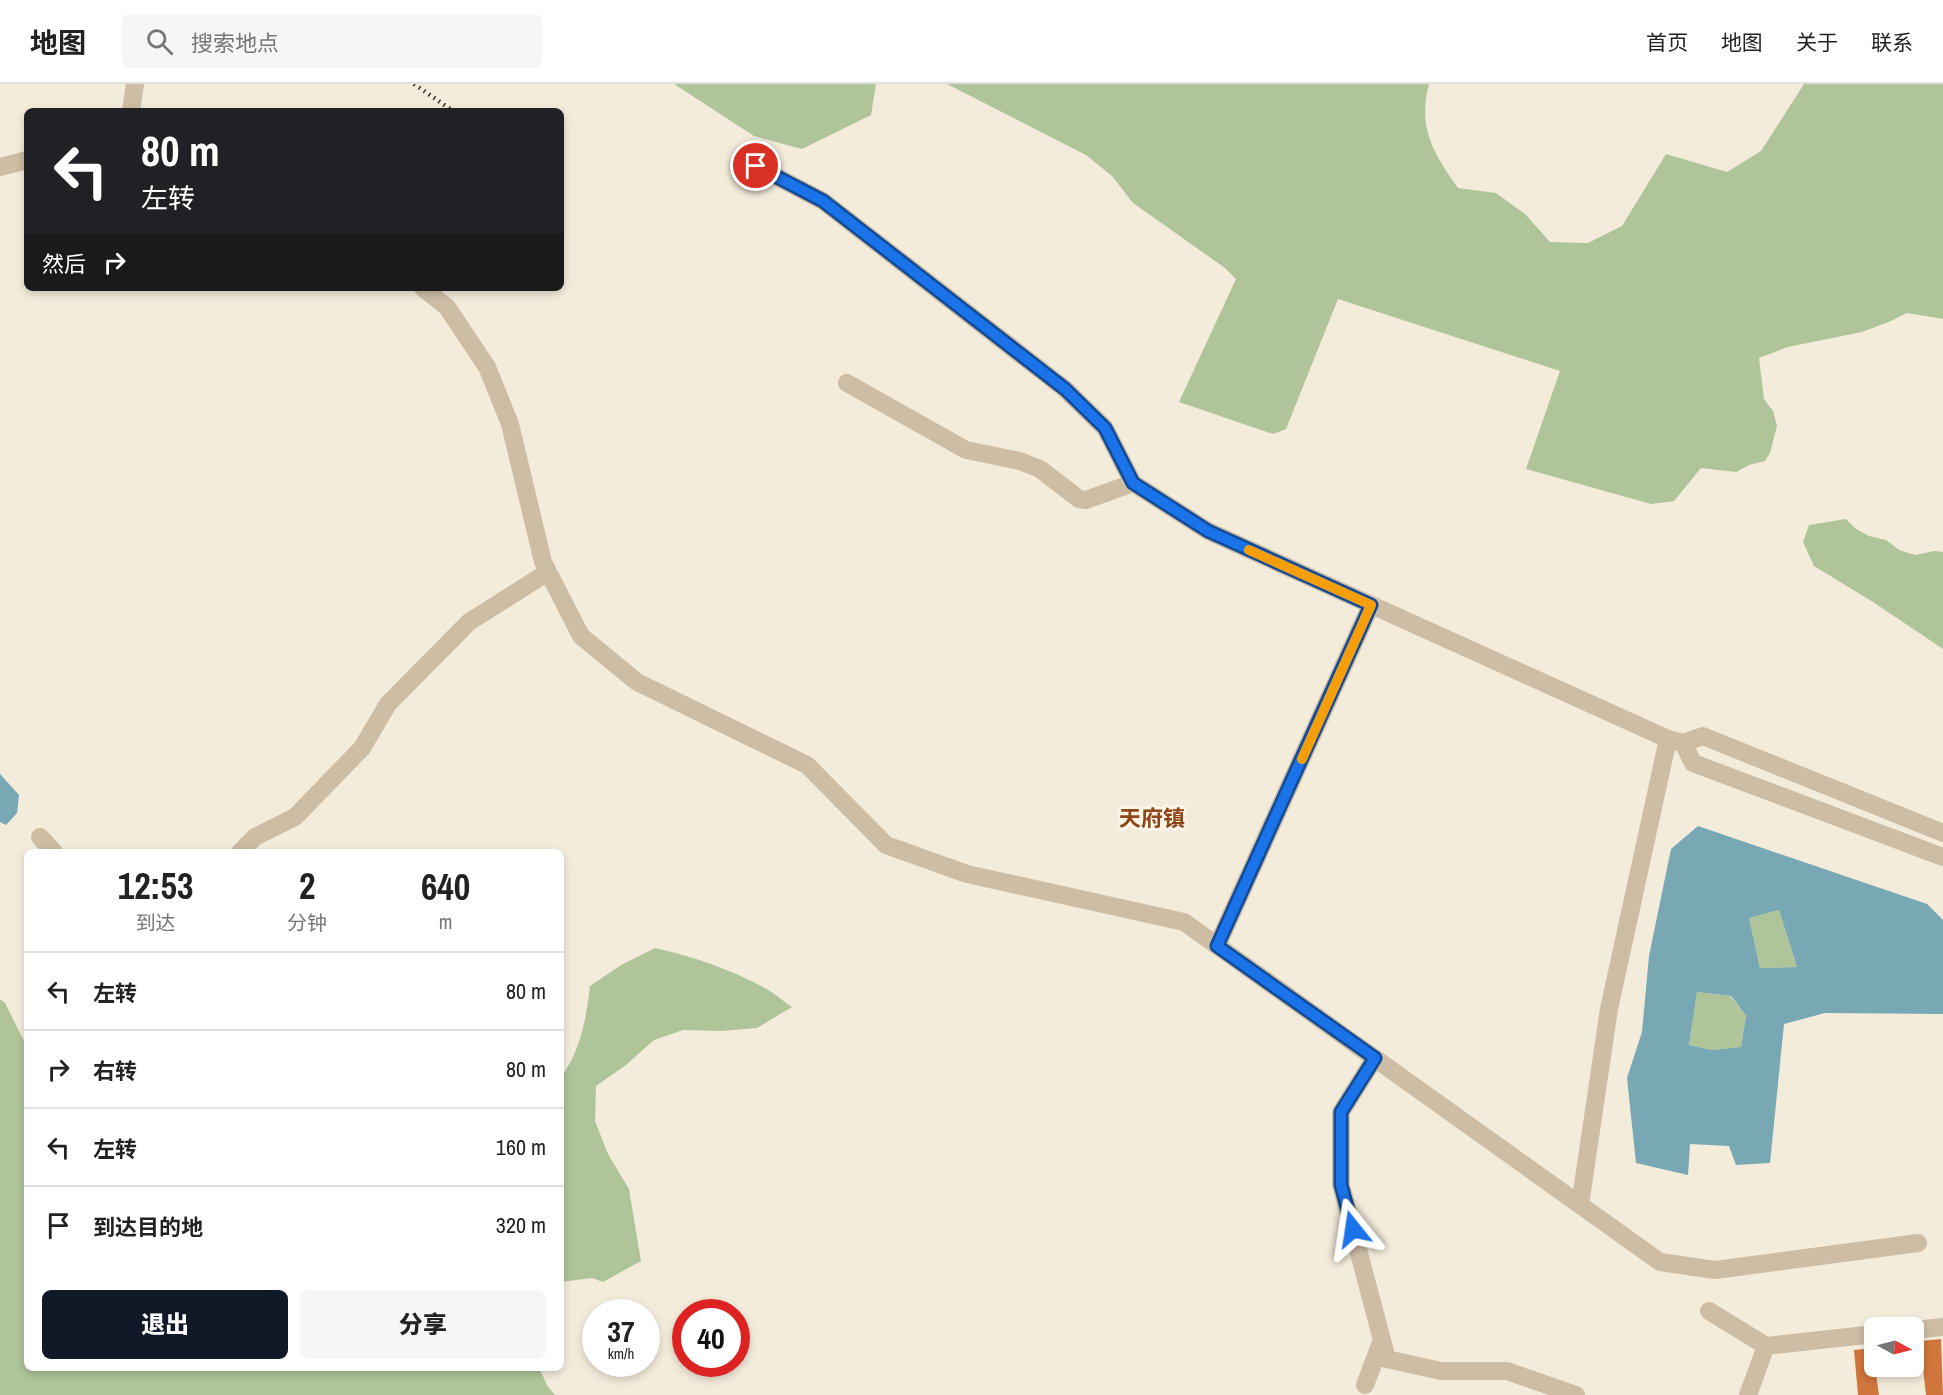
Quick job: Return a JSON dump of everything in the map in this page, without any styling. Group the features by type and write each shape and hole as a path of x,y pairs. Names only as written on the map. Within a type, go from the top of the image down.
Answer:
{"street":[{"path":"131,108 135,84"},
{"path":"0,167 24,161"},
{"path":"756,166 823,201 1065,389 1105,428 1133,483 1208,531 1675,741 1693,763 1943,857"},
{"path":"427,291 447,307 487,367 510,424 543,562 581,636 638,682 807,765 886,845 967,874 1184,922 1660,1262 1714,1270 1918,1243"},
{"path":"847,383 966,450 1020,461 1040,469 1079,499 1086,500 1133,483"},
{"path":"243,849 255,837 295,817 362,748 388,704 469,622 548,572"},
{"path":"1217,946 1371,605"},
{"path":"1675,741 1703,736 1943,833"},
{"path":"1580,1205 1609,1009 1675,741"},
{"path":"40,837 51,849"},
{"path":"1375,1058 1341,1112 1341,1185 1387,1359 1441,1371 1508,1371 1576,1395"},
{"path":"1709,1311 1766,1346 1864,1335"},
{"path":"1924,1329 1943,1327"},
{"path":"1365,1385 1382,1340"},
{"path":"1748,1395 1766,1346"}],"green space":[{"path":"674,84 876,84 871,115 802,149 754,136"},
{"path":"947,84 1429,84 1425,114 1430,139 1458,188 1496,193 1525,214 1550,242 1588,243 1622,226 1666,154 1727,172 1761,151 1804,84 1943,84 1943,319 1907,313 1862,332 1788,347 1759,358 1764,399 1773,411 1777,426 1770,453 1765,461 1749,465 1736,472 1701,468 1674,501 1651,504 1526,469 1560,371 1338,299 1286,429 1273,434 1179,402 1236,279 1225,268 1133,203 1112,176 1086,155"},
{"path":"1846,519 1856,529 1869,536 1886,540 1899,550 1915,555 1934,551 1943,552 1943,649 1814,566 1803,542 1809,525"},
{"path":"1779,910 1797,967 1760,968 1749,918"},
{"path":"655,948 722,968 765,988 792,1007 757,1028 722,1031 683,1030 654,1040 626,1065 596,1086 595,1121 608,1154 629,1189 641,1261 603,1282 592,1278 564,1282 564,1073 578,1045 590,986 621,965"},
{"path":"1697,992 1730,996 1746,1016 1741,1047 1712,1050 1689,1045"},
{"path":"0,999 5,1003 24,1041 24,1371 540,1371 548,1387 555,1395 0,1395"}],"water":[{"path":"0,774 19,795 17,813 6,825 0,822"},
{"path":"1698,826 1927,904 1943,920 1943,1014 1825,1013 1784,1024 1770,1163 1736,1165 1729,1146 1690,1144 1688,1175 1636,1163 1627,1078 1642,1032 1649,956 1671,849","holes":["1779,910 1797,967 1760,968 1749,918","1697,992 1731,996 1746,1016 1741,1047 1712,1050 1689,1045"]}],"building":[{"path":"1941,1339 1943,1395 1926,1395 1924,1341"},
{"path":"1864,1349 1864,1377 1877,1377 1879,1395 1858,1395 1854,1350"}],"railway":[{"path":"414,84 449,108"}],"slow traffic":[{"path":"1249,550 1371,605 1302,759"}],"district":[{"name":"天府镇","path":"1152,818"}],"route":[{"path":"756,166 823,201 1065,389 1105,428 1133,483 1208,531 1371,605 1217,946 1375,1058 1341,1112 1341,1185 1353,1229"}]}
